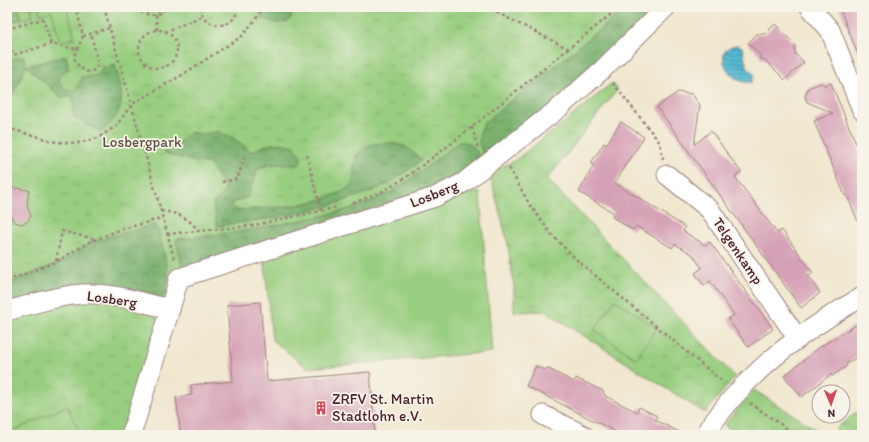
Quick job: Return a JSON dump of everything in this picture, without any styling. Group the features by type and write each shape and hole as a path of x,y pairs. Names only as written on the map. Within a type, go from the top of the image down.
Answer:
{"street":[{"name":"Losberg","path":"179,278 435,196 463,183 559,108 602,70 666,7"},
{"path":"810,7 830,30 862,110"},
{"name":"Telgenkamp","path":"667,175 710,210 798,339"},
{"path":"131,435 179,278"},
{"name":"Losberg","path":"7,311 44,300 84,294 107,296 170,309"},
{"path":"706,435 735,393 744,384 798,339 835,312 862,297"},
{"path":"543,415 582,435"}],"path":[{"path":"76,7 83,36 74,58 79,68 84,72 90,72 96,69 97,59 91,33"},
{"path":"104,7 179,278"},
{"path":"136,7 147,15 156,14 167,7"},
{"path":"200,7 202,16 210,23 222,26 232,21 236,15 238,7"},
{"path":"7,128 56,142 88,141 98,138 111,130 132,104 182,75 242,36 256,19 263,7"},
{"path":"486,7 569,49"},
{"path":"348,204 381,192 405,178 472,127 620,7"},
{"path":"156,14 157,30"},
{"path":"165,32 202,16"},
{"path":"7,29 43,19 51,44"},
{"path":"83,36 110,28"},
{"path":"157,30 165,32 174,39 177,45 175,58 166,67 154,68 143,62 140,57 139,45 145,34 157,30"},
{"path":"7,33 13,55 51,44 77,49"},
{"path":"602,70 660,142 667,175"},
{"path":"472,127 475,142 493,160 530,205 552,235 579,262 735,393 796,435"},
{"path":"222,182 237,179 246,154"},
{"path":"307,155 320,212"},
{"path":"167,234 251,226 320,212 341,206"},
{"path":"161,211 181,216 190,222 198,231"},
{"path":"7,281 56,262 87,243 163,218"},
{"path":"56,262 59,253 60,234 62,231 95,240"}],"green space":[{"name":"Losbergpark","path":"7,7 658,7 485,160 169,276 169,283 7,307"},
{"path":"7,7 19,7 22,19 7,23"},
{"path":"19,7 36,7 31,8 33,16 22,19"},
{"path":"39,7 66,7 75,38 60,42 52,11 40,14"},
{"path":"266,7 294,7 295,9 288,22 277,23 261,18"},
{"path":"628,7 658,7 560,101 484,156 480,147 479,139 485,122"},
{"path":"7,47 10,60 24,57 26,66 14,93 7,90"},
{"path":"66,56 69,69 62,74 60,79 61,84 64,88 75,90 79,85 81,77 99,74 102,68 115,65 121,93 121,101 116,116 101,132 74,117 73,97 61,97 26,66"},
{"path":"612,83 618,89 547,179 735,377 705,413 545,311 514,312 514,286 507,240 488,167 501,167 514,161"},
{"path":"217,131 236,140 251,152 267,145 288,144 294,146 301,155 301,162 298,165 269,164 257,170 248,197 231,203 231,205 237,210 292,206 319,200 345,190 350,187 354,179 354,164 357,155 361,150 373,144 388,143 402,146 410,149 422,160 391,182 372,191 331,205 286,216 285,214 280,215 281,217 217,226 213,204 226,189 209,163 192,161 164,153 172,143 182,141 189,133 206,134"},
{"path":"459,142 464,142 471,145 478,153 481,161 449,184 183,272 176,239 266,227 327,215 358,206 377,199 399,187"},
{"path":"466,192 480,193 492,352 308,368 272,340 264,255"},
{"path":"7,199 11,199 13,205 11,214 15,222 7,227"},
{"path":"156,224 168,277 167,295 159,301 108,293 7,307 7,284 65,260 92,242"},
{"path":"83,298 144,307 160,320 123,435 7,435 7,315"},
{"path":"615,300 657,328 636,359 594,330"},
{"path":"754,390 825,435 740,435 724,425"},
{"path":"67,406 81,435 7,435 7,434"},
{"path":"862,408 862,435 832,435 841,424 851,424 851,416"}],"water":[{"path":"737,45 742,47 747,67 754,74 752,82 744,82 736,79 726,66 724,53 729,48"}],"building":[{"path":"839,7 862,7 861,62"},
{"path":"775,24 795,45 795,54 804,62 785,80 764,59 760,59 760,55 748,43 757,34 765,34"},
{"path":"821,83 825,85 831,83 862,158 862,231 847,195 845,196 814,121 833,113 807,102 805,97 808,88"},
{"path":"678,92 692,94 700,105 694,145 711,131 741,172 735,177 777,233 782,230 813,273 808,276 820,293 801,308 657,107"},
{"path":"621,122 644,137 615,183 685,227 683,231 705,245 710,242 773,329 748,347 728,319 734,315 710,281 704,286 695,273 702,268 692,254 675,244 672,248 636,226 633,230 612,217 614,213 579,192 594,165 591,163 604,143 606,145"},
{"path":"8,187 29,190 27,205 31,216 27,222 21,224 15,222 11,218"},
{"path":"260,302 267,381 370,372 375,435 181,435 176,397 192,395 191,385 233,381 227,305"},
{"path":"862,321 862,354 846,364 847,366 832,376 831,374 818,384 811,384 811,390 802,397 784,376 820,347"},
{"path":"536,366 545,370 547,368 574,382 576,378 603,391 605,396 637,412 639,407 657,416 655,420 685,435 622,435 526,386"}],"place":[{"name":"ZRFV St. Martin Stadtlohn e.V.","path":"321,408"}]}
